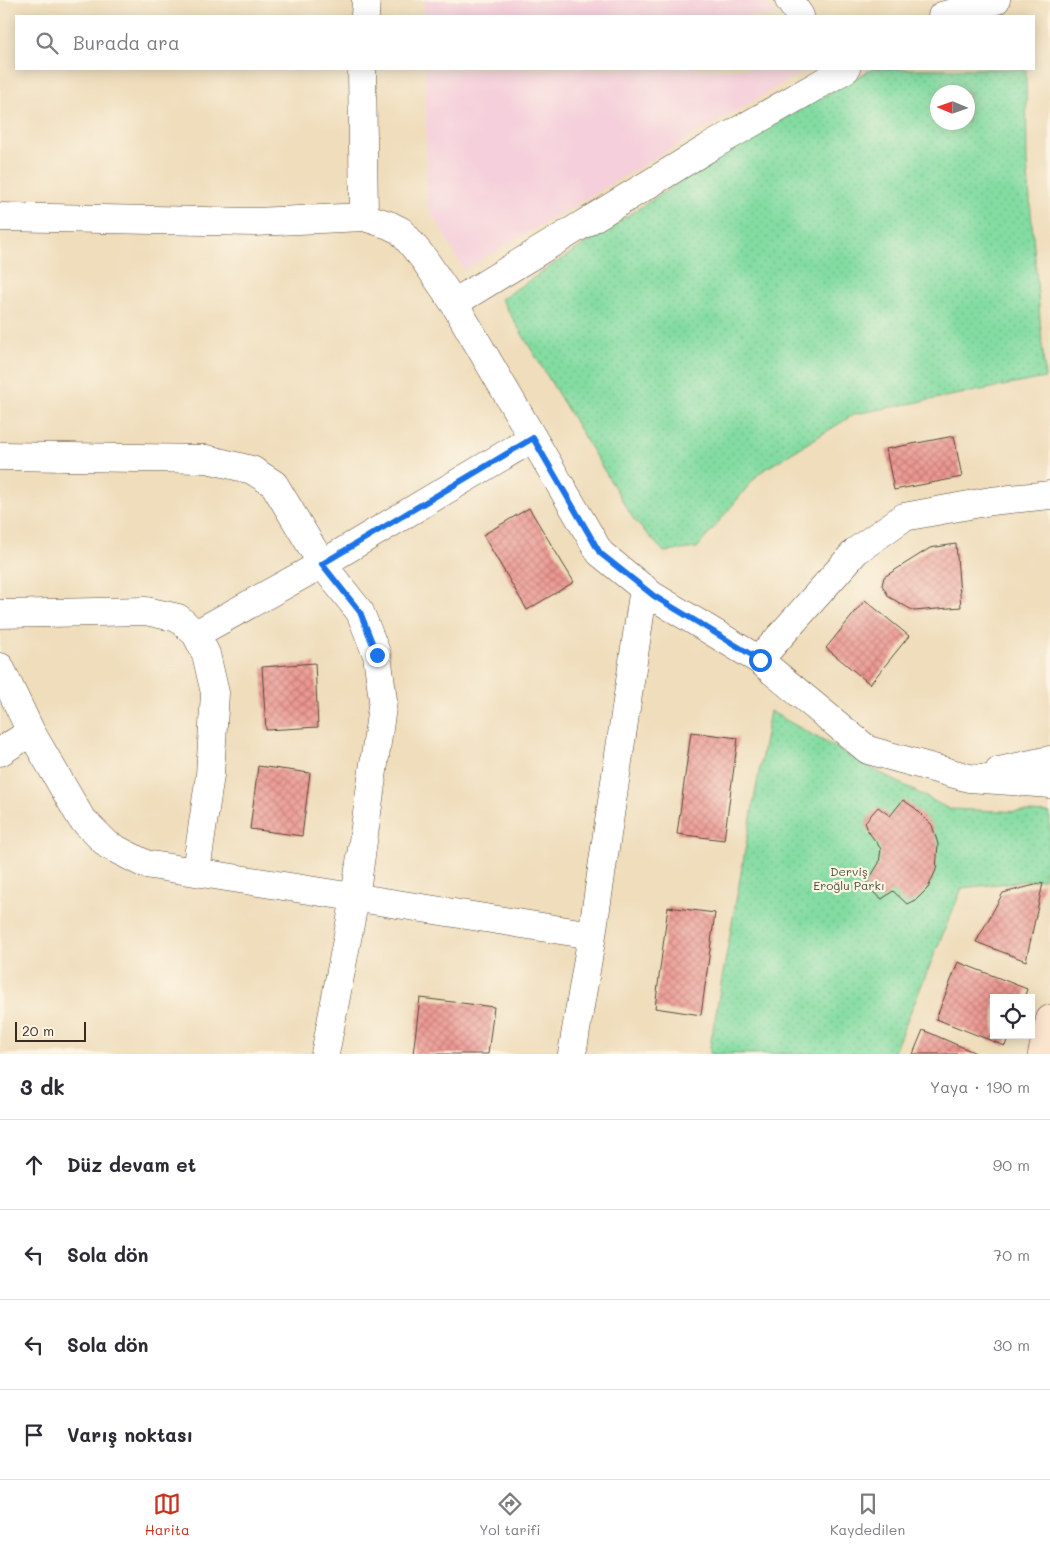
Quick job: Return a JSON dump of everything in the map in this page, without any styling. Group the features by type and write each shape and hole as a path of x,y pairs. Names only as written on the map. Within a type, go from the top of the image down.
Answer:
{"street":[{"path":"365,15 366,0"},
{"path":"790,0 799,15"},
{"path":"945,15 996,0"},
{"path":"362,70 364,217"},
{"path":"454,302 840,70"},
{"path":"0,217 255,222 364,217 389,225 401,232 424,259 454,302 600,553 664,602 760,660 868,750 969,778 1050,784"},
{"path":"196,634 322,564 533,438"},
{"path":"0,456 207,458 252,470 274,484 322,564 360,612 377,655 383,700 355,898 325,1054"},
{"path":"760,660 856,551 904,517 991,501 1050,495"},
{"path":"572,1054 592,935 644,588"},
{"path":"0,614 146,611 178,618 196,634 206,654 215,693 210,775 196,872"},
{"path":"0,667 32,732 81,818 108,845 145,864 592,935"},
{"path":"0,752 32,732"},
{"path":"969,778 1050,760"},
{"path":"1042,1054 1050,1019"}],"shaded area":[{"path":"424,0 765,0 775,15 424,15"},
{"path":"425,70 802,70 802,72 464,270 427,205"}],"green space":[{"path":"870,70 1026,70 1027,164 1045,378 855,414 759,473 697,548 664,552 634,520 501,299 728,150"},
{"name":"Derviş Eroğlu Parkı","path":"770,711 949,809 1050,813 1050,836 1044,879 962,888 893,1054 710,1054"}],"building":[{"path":"954,436 962,477 894,490 886,449"},
{"path":"529,508 574,582 527,610 483,535"},
{"path":"956,544 961,607 914,611 889,597 882,585 884,577 930,548"},
{"path":"865,600 909,636 870,684 826,648"},
{"path":"315,663 318,727 266,730 262,667"},
{"path":"691,732 738,738 724,840 677,834"},
{"path":"258,766 310,773 302,836 250,829"},
{"path":"903,800 915,808 932,825 938,844 936,870 928,888 917,899 907,904 893,891 882,899 865,886 879,863 881,849 868,831 865,822 878,807 890,816"},
{"path":"1043,883 1026,961 976,942 1003,893"},
{"path":"668,907 715,913 701,1015 655,1008"},
{"path":"958,962 1027,989 1025,994 990,994 990,1039 1008,1039 1005,1046 936,1019"},
{"path":"420,998 494,1007 488,1054 413,1054"},
{"path":"923,1030 978,1054 913,1054"}],"route":[{"path":"377,655 360,612 322,564 533,438 600,553 654,596 760,660"}]}
